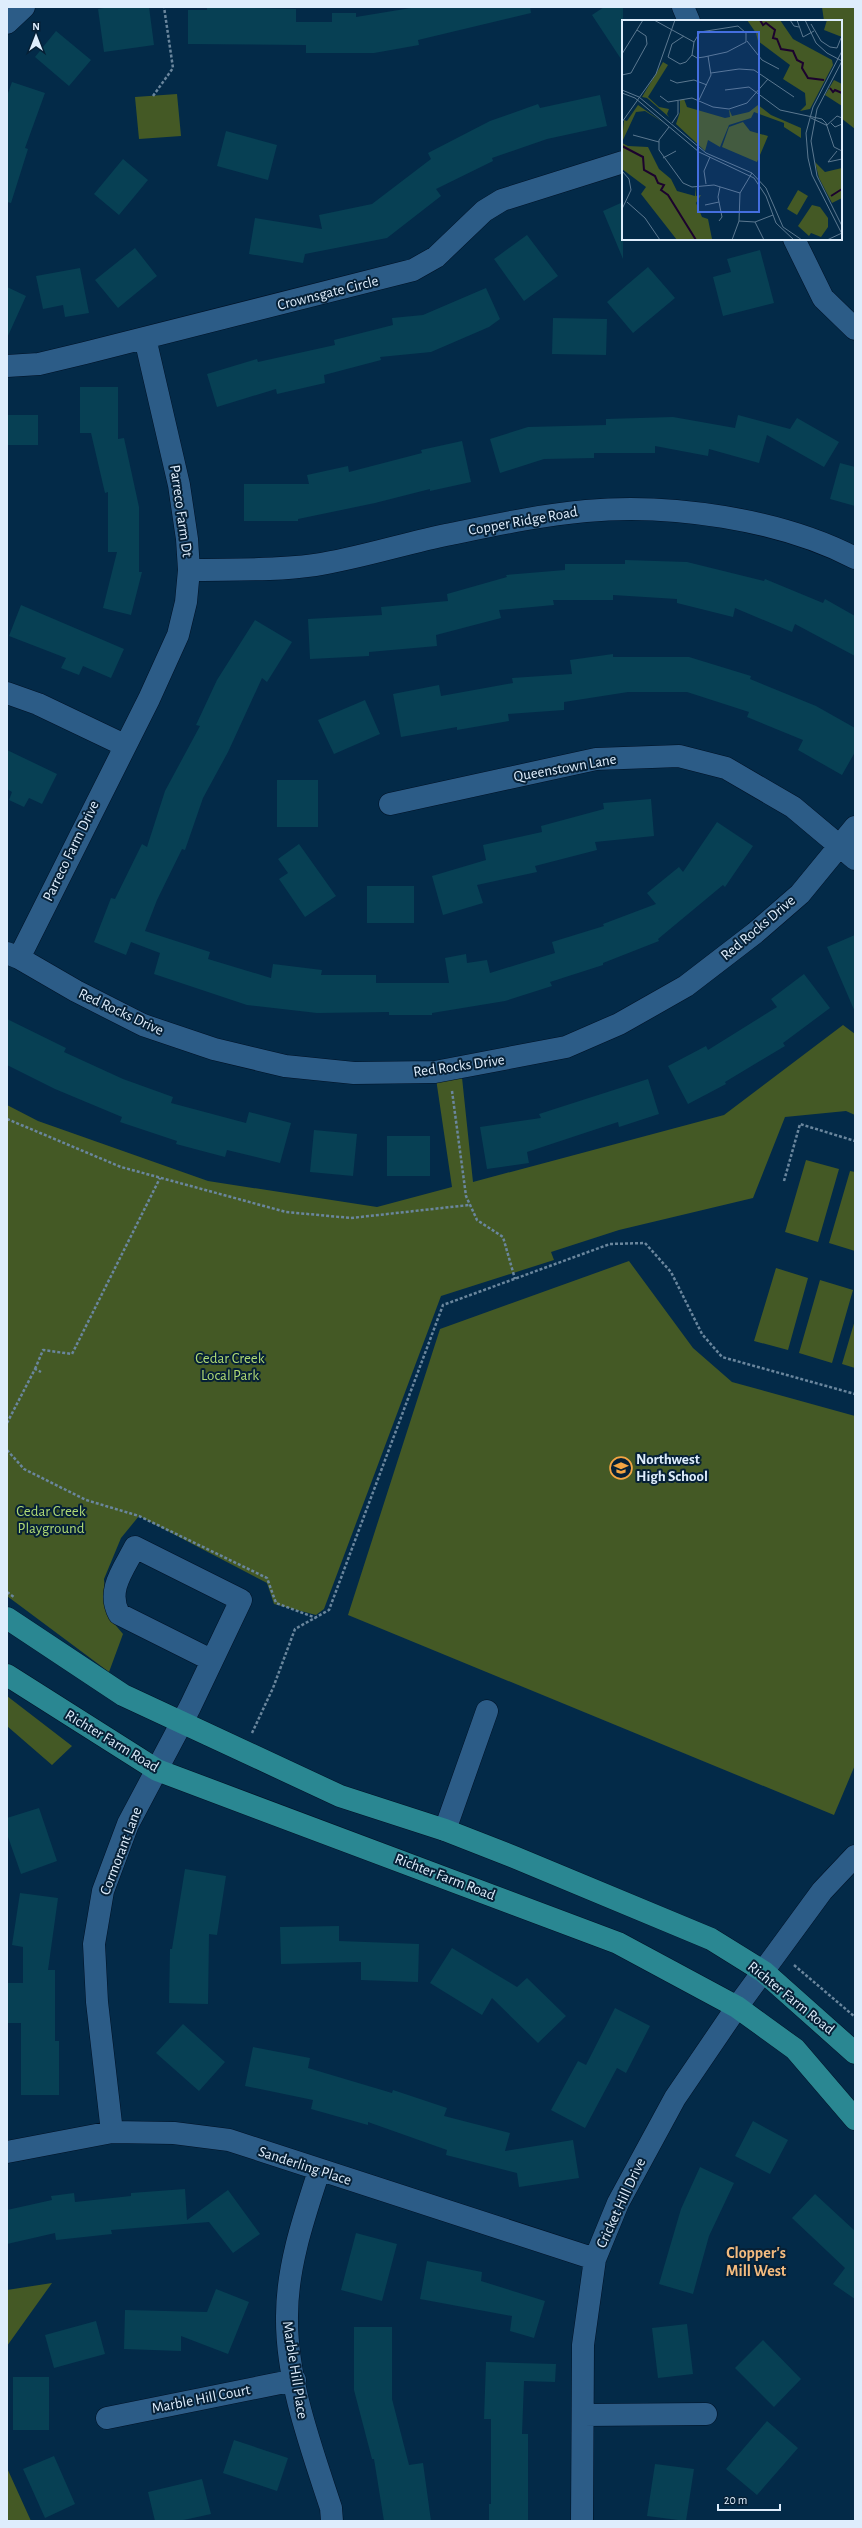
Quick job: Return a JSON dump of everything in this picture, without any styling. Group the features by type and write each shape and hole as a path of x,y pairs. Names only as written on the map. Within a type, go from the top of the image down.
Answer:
{"main road":[{"name":"Richter Farm Road","path":"7,1618 123,1695 340,1796 446,1830 711,1939 764,1972 855,2053"},
{"name":"Richter Farm Road","path":"7,1675 157,1770 618,1943 737,2007 795,2049 855,2119"}],"street":[{"path":"7,23 24,7"},
{"path":"683,7 689,20"},
{"name":"Crownsgate Circle","path":"7,366 39,364 414,270 436,258 484,211 502,200 622,162"},
{"path":"794,240 823,298 855,330"},
{"name":"Parreco Farm Dt","path":"124,745 148,699 178,635 186,602 189,570 188,539 179,485 145,338"},
{"name":"Copper Ridge Road","path":"189,570 314,565 372,555 449,534 491,526 586,511 627,510 675,512 733,519 790,533 855,558"},
{"path":"7,693 38,704 124,745"},
{"name":"Parreco Farm Drive","path":"13,955 124,745"},
{"name":"Queenstown Lane","path":"390,804 596,759 679,756 726,768 793,807 847,853"},
{"name":"Red Rocks Drive","path":"13,955 76,991 144,1025 214,1049 285,1066 354,1073 429,1073 449,1070 566,1047 619,1024 686,986 756,933 847,853 855,827"},
{"name":"Cormorant Lane","path":"112,2132 96,2002 94,1944 103,1891 128,1824 181,1723 241,1600 135,1547 114,1589 114,1603 120,1614 211,1660"},
{"path":"446,1830 487,1711"},
{"name":"Cricket Hill Drive","path":"582,2521 583,2345 595,2259 618,2203 675,2098 737,2007 822,1891 855,1856"},
{"name":"Sanderling Place","path":"7,2152 112,2132 174,2133 229,2140 595,2259"},
{"name":"Marble Hill Place","path":"319,2170 305,2212 292,2266 287,2315 289,2347 304,2427 331,2508 332,2521"},
{"name":"Marble Hill Court","path":"108,2418 295,2380"},
{"path":"583,2414 706,2414"}],"path":[{"path":"152,96 173,68 164,7"},
{"path":"449,1070 466,1196 477,1220 503,1237 515,1279"},
{"path":"7,1119 121,1167 286,1212 350,1218 470,1205"},
{"path":"784,1181 800,1124 855,1141"},
{"path":"7,1421 35,1369 43,1350 72,1354 160,1178"},
{"path":"250,1737 273,1688 295,1629 329,1610 443,1305 610,1244 645,1243 672,1272 702,1334 722,1357 855,1394"},
{"path":"35,1369 41,1372"},
{"path":"7,1450 24,1469 86,1500 139,1516 267,1578 276,1603 316,1618"}],"green space":[{"path":"822,7 855,7 855,129 842,119 842,20 824,20"},
{"path":"177,94 181,136 139,139 135,97"},
{"name":"Cedar Creek Local Park","path":"843,1025 855,1034 855,1115 846,1111 785,1117 753,1198 619,1230 551,1252 554,1260 441,1296 324,1609 316,1615 274,1604 267,1583 139,1516 121,1538 104,1579 107,1615 123,1634 109,1672 7,1596 7,1105 38,1121 208,1181 377,1207 452,1187 435,1072 461,1068 473,1182 724,1115"},
{"path":"806,1160 839,1169 818,1242 785,1232"},
{"path":"850,1171 855,1172 855,1251 829,1243"},
{"path":"629,1261 693,1348 732,1382 855,1416 855,1765 834,1815 348,1615 440,1329"},
{"path":"776,1268 808,1278 788,1350 754,1341"},
{"path":"820,1280 853,1290 832,1363 799,1353"},
{"path":"855,1320 855,1368 842,1364"},
{"path":"7,1696 72,1746 52,1765 7,1726"},
{"path":"52,2283 7,2346 7,2290"},
{"path":"7,2468 31,2521 7,2521"}],"building":[{"path":"109,7 149,7 154,45 104,52 98,9"},
{"path":"207,7 296,9 296,22 332,22 332,13 356,13 356,17 417,7 530,7 531,13 418,40 419,45 374,53 306,53 306,45 188,44 188,10 207,10"},
{"path":"604,7 623,7 622,60 592,15"},
{"path":"56,31 91,60 69,86 35,57"},
{"path":"12,82 45,93 25,148 28,149 11,203 7,202 7,96"},
{"path":"600,95 607,126 547,139 492,158 493,161 436,189 441,196 387,238 305,254 303,263 249,254 255,218 322,229 319,215 372,204 431,159 428,153 490,121 538,104 540,108"},
{"path":"226,131 277,145 268,180 217,166"},
{"path":"123,159 148,180 119,215 94,194"},
{"path":"622,202 623,259 603,211"},
{"path":"527,235 558,276 524,301 494,259"},
{"path":"135,248 157,276 118,308 95,280"},
{"path":"760,250 774,303 723,316 713,277 731,272 727,259"},
{"path":"648,267 675,298 633,333 607,302"},
{"path":"80,268 89,313 65,317 63,305 43,309 36,276"},
{"path":"7,287 26,296 7,338"},
{"path":"486,288 500,319 489,327 431,352 380,357 381,360 324,375 325,383 277,394 276,389 217,407 207,374 257,359 258,362 335,345 334,340 393,325 392,318 423,315"},
{"path":"553,318 607,319 606,355 552,354"},
{"path":"80,387 118,387 118,439 124,438 139,507 139,572 142,572 131,615 103,608 117,552 108,552 108,492 105,493 91,433 80,433"},
{"path":"7,415 38,415 38,445 7,445"},
{"path":"738,415 790,429 797,418 839,442 824,467 767,435 759,463 709,449 708,456 655,446 655,453 594,453 594,458 544,459 500,473 490,439 528,427 606,425 606,419 673,417 735,428"},
{"path":"462,441 471,482 430,491 430,489 375,503 298,519 298,521 244,521 244,484 309,484 307,475 348,466 349,472 422,453 421,450"},
{"path":"840,463 855,467 855,506 830,499"},
{"path":"625,560 687,562 764,581 765,579 823,603 825,599 855,616 855,656 795,624 792,632 735,608 733,617 677,603 677,599 613,595 613,600 553,600 554,605 499,610 501,618 436,635 437,646 369,652 369,656 310,659 308,619 382,615 381,607 448,601 447,594 507,577 506,575 565,570 565,564 625,564"},
{"path":"21,605 124,649 111,678 83,666 79,675 61,668 66,658 9,636"},
{"path":"255,620 292,642 267,682 262,678 228,752 203,798 185,850 182,849 157,900 145,931 210,952 208,959 271,978 273,964 322,970 321,975 376,975 376,983 449,983 445,958 466,954 467,963 487,960 490,973 555,953 552,942 604,926 603,924 656,904 647,893 679,867 683,872 717,822 753,846 725,887 723,885 658,939 659,941 603,963 603,965 550,982 552,986 505,1001 432,1013 432,1015 389,1015 389,1012 317,1013 247,1005 154,974 160,953 131,942 126,955 94,942 111,898 115,899 142,844 147,847 165,791 200,726 196,725 217,680"},
{"path":"613,654 613,657 689,657 751,676 750,679 816,706 855,728 855,752 842,775 798,750 803,740 747,717 749,712 687,692 628,692 564,702 564,710 508,714 509,721 457,730 457,727 401,737 393,694 439,685 441,696 513,683 512,678 572,674 570,660"},
{"path":"365,700 380,734 334,754 318,720"},
{"path":"7,750 57,774 42,804 29,798 24,807 9,800 12,792 7,789"},
{"path":"277,780 318,780 318,827 277,827"},
{"path":"651,799 654,836 595,842 597,850 535,866 537,872 477,885 483,903 443,915 432,876 486,860 483,845 542,832 541,826 604,809 603,803"},
{"path":"299,844 336,896 305,917 279,879 288,873 278,859"},
{"path":"367,886 414,886 414,923 367,923"},
{"path":"855,935 855,1012 827,947"},
{"path":"804,974 830,1008 783,1043 785,1046 725,1082 726,1084 688,1104 668,1066 706,1046 708,1050 777,1007 771,999"},
{"path":"7,1019 66,1048 64,1052 123,1079 173,1097 171,1103 246,1123 249,1112 291,1123 280,1163 227,1150 225,1157 176,1144 177,1141 120,1122 122,1117 55,1089 7,1065"},
{"path":"648,1079 659,1114 619,1127 618,1122 527,1152 529,1163 487,1169 480,1127 541,1118 539,1114"},
{"path":"314,1130 357,1134 353,1176 310,1172"},
{"path":"387,1136 430,1136 430,1176 387,1176"},
{"path":"39,1808 57,1861 21,1874 7,1834 7,1818"},
{"path":"185,1869 226,1876 217,1935 209,1934 208,2004 169,2003 170,1949 172,1949"},
{"path":"20,1893 58,1898 48,1970 55,1970 55,2041 59,2041 59,2095 21,2095 21,2023 7,2023 7,1983 23,1983 23,1947 12,1945"},
{"path":"339,1926 339,1941 419,1944 418,1982 361,1980 361,1962 281,1964 280,1927"},
{"path":"452,1948 517,1987 527,1978 566,2016 538,2043 492,1998 482,2015 430,1983"},
{"path":"615,2008 650,2026 626,2073 617,2068 585,2128 551,2110 578,2061 586,2065"},
{"path":"183,2024 225,2062 199,2091 156,2053"},
{"path":"253,2047 310,2058 308,2068 392,2093 393,2090 447,2108 444,2116 510,2133 505,2151 573,2140 579,2178 519,2187 517,2173 446,2155 447,2150 368,2122 368,2125 311,2109 313,2100 245,2086"},
{"path":"753,2121 788,2140 770,2174 735,2156"},
{"path":"700,2167 734,2183 709,2236 693,2294 659,2284 681,2209"},
{"path":"185,2189 187,2220 228,2190 260,2234 233,2253 209,2222 111,2230 112,2234 56,2240 55,2233 7,2244 7,2210 52,2200 51,2196 74,2193 75,2202 131,2196 131,2193"},
{"path":"815,2194 855,2231 855,2299 833,2284 845,2268 792,2218"},
{"path":"356,2233 397,2244 382,2301 341,2290"},
{"path":"427,2261 482,2272 481,2281 545,2301 534,2338 510,2331 512,2316 420,2299"},
{"path":"216,2289 249,2302 228,2354 181,2336 181,2351 124,2349 125,2310 207,2312"},
{"path":"96,2321 105,2354 54,2368 45,2335"},
{"path":"687,2324 693,2374 658,2378 652,2328"},
{"path":"354,2327 392,2327 392,2399 409,2465 423,2463 431,2521 384,2521 374,2459 372,2459 354,2390"},
{"path":"763,2340 801,2379 774,2407 735,2368"},
{"path":"486,2362 556,2364 555,2382 524,2381 522,2434 528,2434 528,2521 489,2521 489,2504 491,2504 491,2419 484,2419"},
{"path":"13,2377 49,2377 49,2430 13,2430"},
{"path":"767,2421 798,2448 757,2495 726,2469"},
{"path":"234,2440 288,2458 277,2491 223,2473"},
{"path":"54,2456 75,2504 45,2518 23,2469"},
{"path":"655,2464 694,2469 686,2521 647,2516"},
{"path":"202,2479 211,2514 179,2521 155,2521 148,2492"}],"place":[{"name":"Northwest High School","path":"621,1468"}],"district":[{"name":"Clopper's Mill West","path":"756,2262"}],"park label":[{"name":"Cedar Creek Playground","path":"51,1520"}]}
